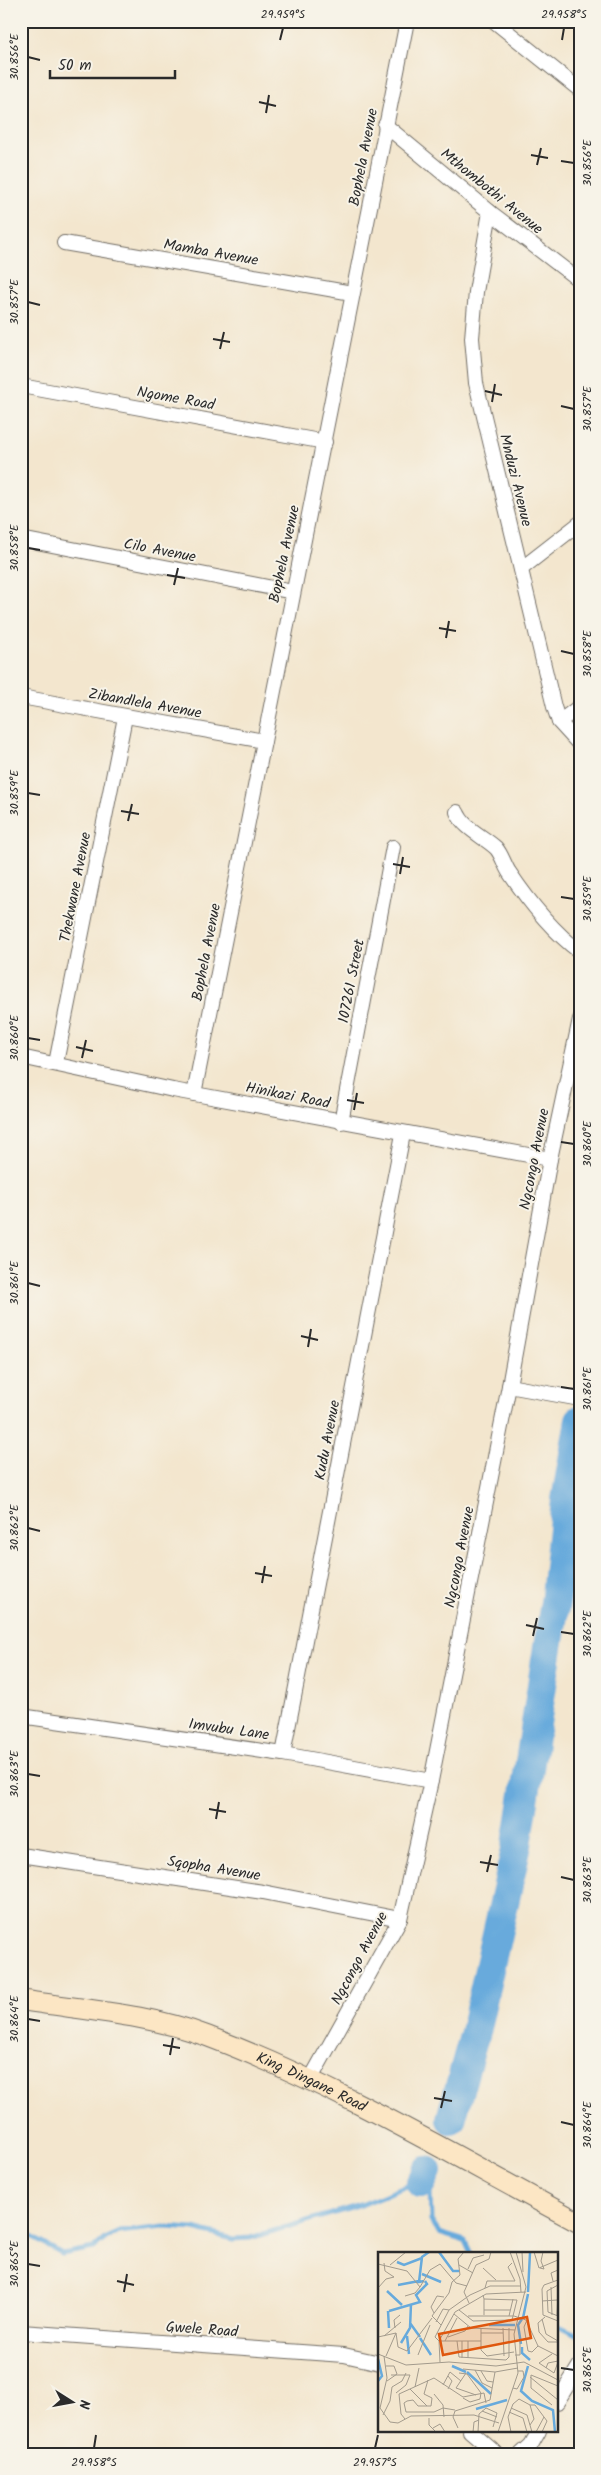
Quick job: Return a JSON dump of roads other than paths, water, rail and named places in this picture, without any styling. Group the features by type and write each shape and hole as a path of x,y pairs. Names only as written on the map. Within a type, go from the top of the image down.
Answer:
{"street":[{"name":"Bophela Avenue","path":"194,1094 292,592 325,442 352,293 407,21"},
{"path":"494,21 580,90"},
{"name":"Mthombothi Avenue","path":"385,125 490,212 580,280"},
{"name":"Mnduzi Avenue","path":"490,212 476,292 473,347 476,383 559,722 580,745"},
{"name":"Mamba Avenue","path":"64,243 352,293"},
{"name":"Ngome Road","path":"21,386 325,442"},
{"path":"522,569 580,523"},
{"name":"Cilo Avenue","path":"21,539 292,592"},
{"name":"Zibandlela Avenue","path":"21,697 264,741"},
{"path":"559,722 580,706"},
{"name":"Thekwane Avenue","path":"56,1063 125,717"},
{"path":"457,812 460,820 466,826 497,849 509,871 544,921 580,952"},
{"name":"107261 Street","path":"341,1122 393,847"},
{"name":"Ngcongo Avenue","path":"310,2080 400,1919 431,1781 509,1386 550,1159 580,1019"},
{"name":"Hinikazi Road","path":"21,1057 194,1094 403,1134 550,1159"},
{"name":"Kudu Avenue","path":"283,1754 403,1134"},
{"path":"509,1386 580,1399"},
{"name":"Imvubu Lane","path":"21,1716 283,1754 431,1781"},
{"name":"Sqopha Avenue","path":"21,1855 263,1892 400,1919"},
{"name":"King Dingane Road","path":"21,2000 131,2016 206,2036 310,2080 580,2223"},
{"name":"Gwele Road","path":"21,2332 344,2355 378,2363"},
{"path":"558,2400 580,2365"},
{"path":"471,2432 497,2454"},
{"path":"521,2454 531,2445 538,2432"}],"waterway":[{"path":"451,2119 475,2032 517,1845 556,1596 566,1500 580,1420"},
{"path":"421,2183 427,2171"},
{"path":"21,2231 62,2254 94,2248 106,2238 119,2232 164,2227 194,2229 233,2239 250,2238 361,2205 409,2185 421,2183 430,2189 431,2221 439,2233 465,2241 470,2252"},
{"path":"558,2325 580,2336"}]}
